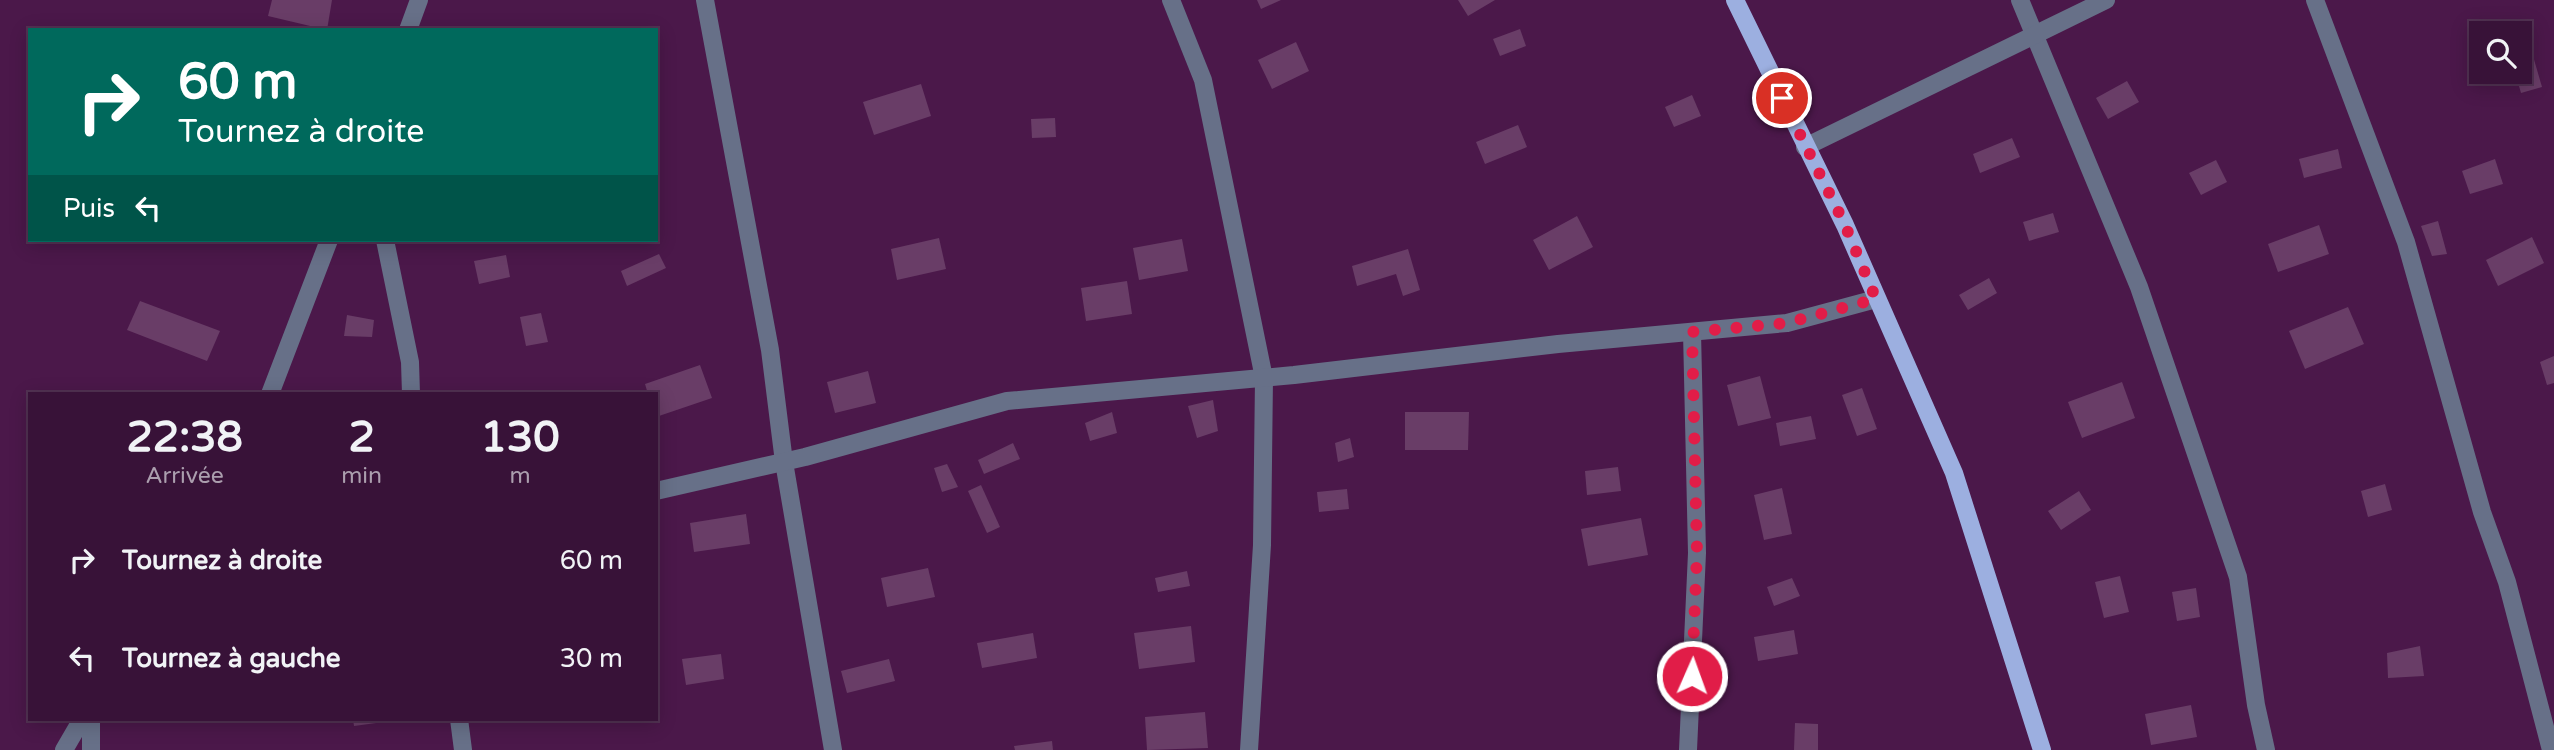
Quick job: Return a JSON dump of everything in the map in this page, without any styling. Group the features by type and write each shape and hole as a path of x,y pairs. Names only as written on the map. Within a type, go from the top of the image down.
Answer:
{"main road":[{"path":"1735,0 1845,225 1954,473 2042,750"}],"street":[{"path":"409,28 419,0"},
{"path":"705,0 771,350 784,461 833,750"},
{"path":"1171,0 1203,79 1264,378 1262,545 1249,750"},
{"path":"2020,0 2140,287 2238,578 2256,705 2266,750"},
{"path":"1805,147 2035,32 2106,0"},
{"path":"2315,0 2406,242 2482,512 2507,582 2552,750"},
{"path":"271,392 328,242"},
{"path":"385,242 410,362 411,392"},
{"path":"658,491 784,461 1007,401 1264,378 1787,323 1876,299"},
{"path":"1688,750 1697,553 1692,332"},
{"path":"64,750 81,721"},
{"path":"91,721 91,750"},
{"path":"459,721 464,750"}],"building":[{"path":"272,0 332,0 327,28 268,16"},
{"path":"1257,0 1281,0 1261,9"},
{"path":"1458,0 1495,0 1468,16"},
{"path":"1520,29 1526,46 1500,56 1493,39"},
{"path":"1296,42 1309,71 1272,89 1258,60"},
{"path":"2532,56 2542,87 2521,93 2518,84 2532,84"},
{"path":"2127,81 2139,102 2108,119 2096,98"},
{"path":"921,84 931,116 874,135 863,102"},
{"path":"1692,95 1701,116 1674,127 1665,107"},
{"path":"1055,118 1056,137 1032,138 1031,119"},
{"path":"1518,125 1527,147 1485,164 1476,142"},
{"path":"2012,138 2020,157 1980,173 1973,154"},
{"path":"2338,149 2342,168 2304,178 2299,159"},
{"path":"2495,159 2503,184 2470,194 2462,171"},
{"path":"2216,160 2227,182 2201,195 2189,173"},
{"path":"2053,213 2059,232 2029,241 2023,222"},
{"path":"1577,216 1593,247 1549,270 1533,240"},
{"path":"2438,221 2447,254 2432,256 2421,226"},
{"path":"2319,225 2329,254 2278,272 2268,244"},
{"path":"2532,237 2544,263 2498,286 2486,260"},
{"path":"939,238 946,269 897,280 891,249"},
{"path":"1182,239 1188,271 1139,280 1133,248"},
{"path":"1408,249 1420,290 1403,296 1396,274 1357,286 1352,266"},
{"path":"659,254 666,268 627,286 621,271"},
{"path":"506,255 510,277 479,284 474,261"},
{"path":"1989,278 1997,293 1968,310 1959,295"},
{"path":"1127,281 1132,314 1086,321 1081,288"},
{"path":"140,301 220,331 207,361 127,330"},
{"path":"2348,307 2364,344 2305,369 2289,331"},
{"path":"541,313 548,342 526,346 520,317"},
{"path":"347,315 374,320 372,337 344,336"},
{"path":"2554,356 2554,383 2547,385 2540,362"},
{"path":"700,365 712,398 658,416 658,392 647,392 645,384"},
{"path":"868,371 876,403 835,413 827,382"},
{"path":"1760,376 1771,418 1738,426 1727,385"},
{"path":"2122,382 2135,418 2082,438 2068,402"},
{"path":"1862,388 1877,429 1857,436 1842,395"},
{"path":"1213,400 1218,431 1197,438 1188,406"},
{"path":"1112,412 1117,433 1090,441 1085,423"},
{"path":"1405,412 1469,412 1468,450 1405,450"},
{"path":"1811,416 1816,439 1780,446 1776,423"},
{"path":"1350,438 1354,457 1338,462 1335,443"},
{"path":"1013,443 1020,459 984,474 978,460"},
{"path":"947,464 958,487 942,492 934,468"},
{"path":"1618,467 1621,491 1587,495 1585,471"},
{"path":"2385,484 2392,510 2368,517 2361,491"},
{"path":"981,485 1000,527 987,533 968,491"},
{"path":"1782,488 1792,534 1764,540 1754,495"},
{"path":"1347,489 1349,509 1319,512 1317,492"},
{"path":"2079,491 2091,510 2061,530 2048,511"},
{"path":"746,514 750,544 694,552 690,523"},
{"path":"1641,518 1648,555 1588,566 1581,529"},
{"path":"928,568 935,597 887,607 881,578"},
{"path":"1187,571 1190,586 1158,592 1155,578"},
{"path":"2120,576 2129,612 2104,618 2095,582"},
{"path":"1792,578 1800,596 1774,606 1767,587"},
{"path":"2196,588 2200,617 2177,621 2172,592"},
{"path":"1191,626 1195,662 1139,669 1134,633"},
{"path":"1794,630 1798,654 1758,661 1754,637"},
{"path":"1033,633 1037,658 982,668 977,643"},
{"path":"2420,646 2424,676 2388,678 2387,653"},
{"path":"721,654 724,679 686,685 682,659"},
{"path":"889,659 895,681 847,693 841,671"},
{"path":"2191,705 2197,737 2151,745 2145,714"},
{"path":"1205,712 1208,748 1147,750 1145,717"},
{"path":"353,721 391,721 354,726"},
{"path":"1795,723 1818,724 1818,750 1794,750"},
{"path":"1052,741 1053,750 1015,750 1014,746"}],"route":[{"path":"1692,676 1697,553 1692,332 1787,323 1876,299 1845,225 1782,98"}]}
